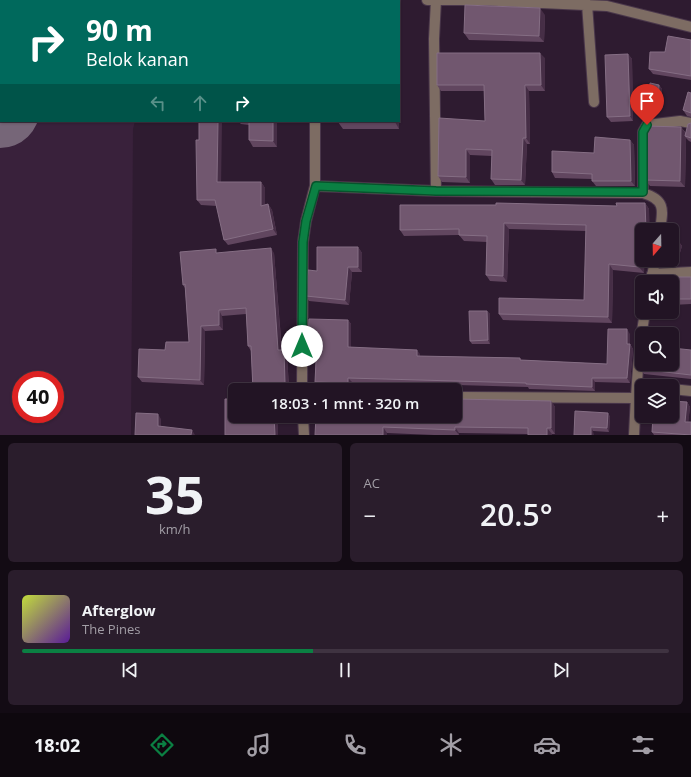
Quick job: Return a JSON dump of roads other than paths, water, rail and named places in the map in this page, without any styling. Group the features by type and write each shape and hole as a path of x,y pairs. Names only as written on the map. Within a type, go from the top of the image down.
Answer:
{"street":[{"path":"427,0 478,0 587,4 608,3 691,27"},
{"path":"436,0 434,39 436,191"},
{"path":"587,4 594,102"},
{"path":"643,192 643,132 647,125 680,121 691,123"},
{"path":"302,383 303,242 306,221 316,186 315,122"},
{"path":"316,186 436,191 643,192 657,198 661,204 661,223"},
{"path":"671,275 691,272"},
{"path":"639,379 641,336 644,319"},
{"path":"679,389 691,390"},
{"path":"462,398 635,398 634,435"},
{"path":"303,423 304,435"}]}
